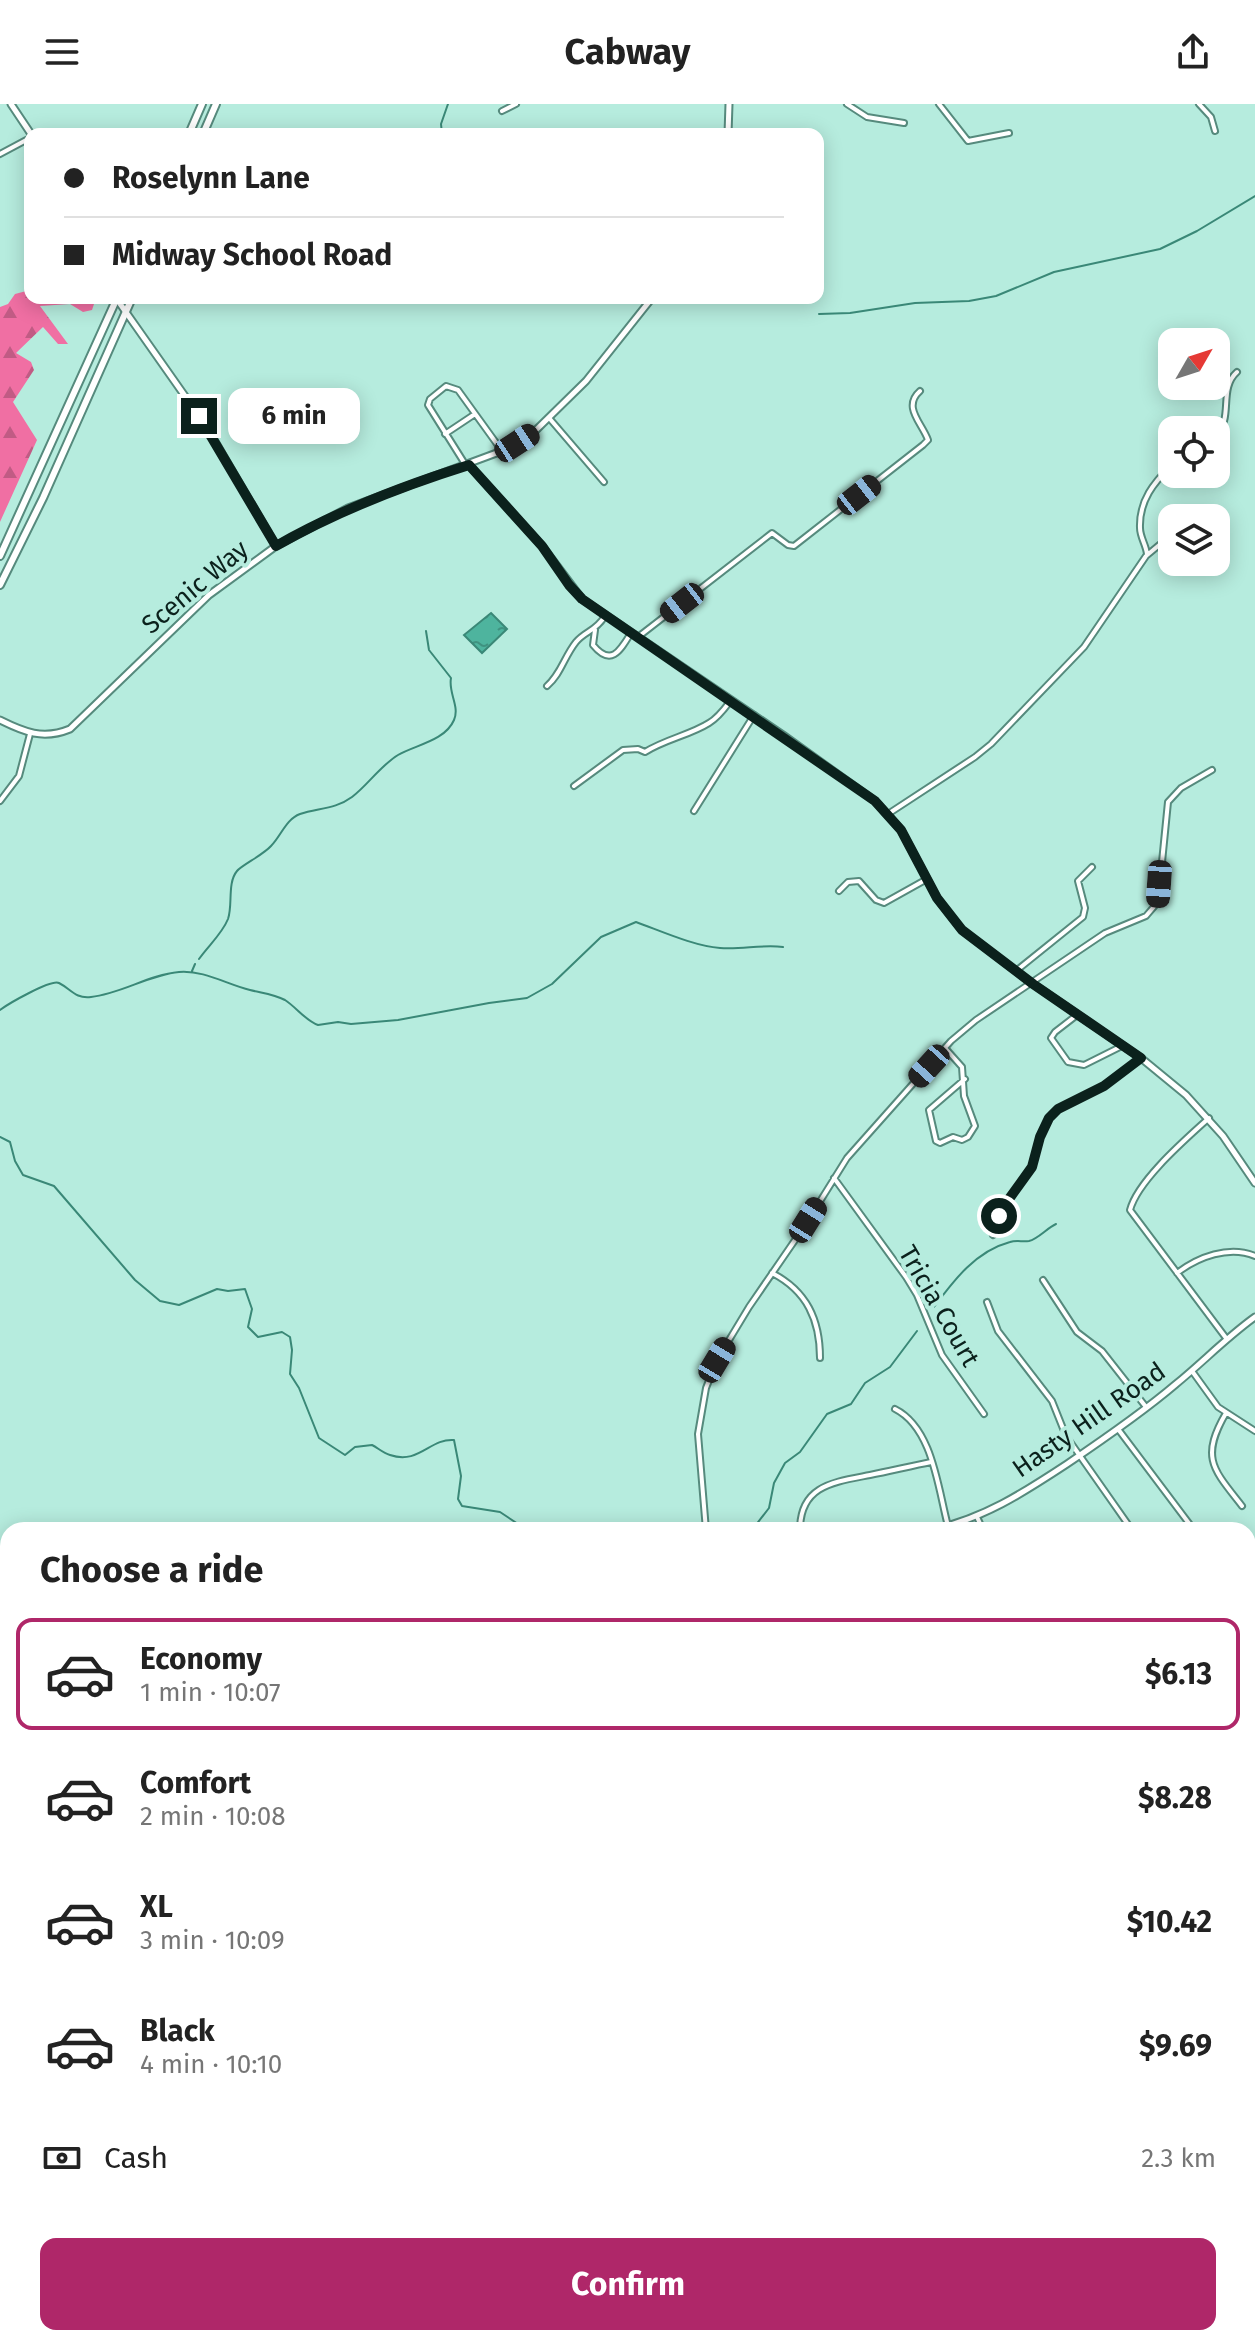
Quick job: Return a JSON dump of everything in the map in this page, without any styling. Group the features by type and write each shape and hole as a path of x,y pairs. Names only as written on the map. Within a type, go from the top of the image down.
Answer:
{"main road":[{"path":"192,128 202,104"},
{"path":"206,128 216,104"},
{"path":"0,556 114,304"},
{"path":"0,585 43,498 129,304"}],"street":[{"path":"11,104 26,128"},
{"path":"502,111 516,104"},
{"path":"728,128 729,104"},
{"path":"847,104 867,117 904,123"},
{"path":"939,104 968,141 1009,133"},
{"path":"1199,104 1211,117 1215,131"},
{"path":"0,154 24,140"},
{"path":"120,304 206,426 276,546"},
{"name":"Scenic Way","path":"30,734 64,732 78,723 209,595 276,546 348,508 502,451 534,432 586,381 647,304"},
{"path":"1224,416 1228,381 1237,372"},
{"path":"502,451 458,390 446,386 428,402 467,465 542,546 569,585 605,616 861,790 888,814 911,846 945,911 962,930 1033,984 1141,1058 1186,1095 1209,1118 1255,1183"},
{"path":"638,637 772,533 794,546 923,445 928,440 927,436 911,403 920,391"},
{"path":"445,434 475,414"},
{"path":"550,419 604,482"},
{"path":"1146,556 1140,527 1148,492 1158,478"},
{"path":"888,814 991,744 1084,647 1146,556 1158,546"},
{"path":"605,616 597,628 593,645 604,655 616,654 631,633"},
{"path":"547,686 556,678 574,644 597,628"},
{"path":"574,786 623,750 645,752 671,738 703,727 719,716 731,700"},
{"path":"694,811 754,715"},
{"path":"0,720 30,734 19,776 0,801"},
{"path":"705,1522 698,1434 705,1392 717,1360 834,1178 857,1146 945,1048 976,1020 1105,933 1153,910 1158,902 1168,802 1181,788 1212,770"},
{"path":"1016,971 1083,917 1085,908 1078,881 1092,867"},
{"path":"839,891 848,882 859,881 876,900 884,903 927,879"},
{"path":"1077,1014 1051,1038 1068,1062 1084,1065 1122,1046"},
{"path":"945,1048 962,1067 965,1079 964,1096 975,1126 962,1140 953,1137 940,1143 936,1141 929,1110 965,1079"},
{"path":"993,1235 1009,1199 1032,1167 1049,1118 1058,1109 1104,1086 1141,1058"},
{"path":"1209,1118 1163,1162 1130,1207 1137,1222 1226,1338"},
{"name":"Tricia Court","path":"834,1178 906,1277 917,1295 942,1355 984,1414"},
{"path":"1177,1273 1213,1253 1255,1256"},
{"path":"772,1273 793,1285 808,1304 816,1322 820,1358"},
{"path":"1043,1280 1077,1332 1102,1351 1146,1407"},
{"path":"987,1302 998,1331 1052,1401 1062,1429 1126,1522"},
{"name":"Hasty Hill Road","path":"961,1522 1002,1506 1118,1429 1255,1317"},
{"path":"1192,1371 1226,1413 1255,1431"},
{"path":"895,1409 912,1422 924,1441 947,1522"},
{"path":"1226,1413 1214,1434 1212,1456 1218,1473 1242,1506"},
{"path":"1118,1429 1188,1522"},
{"path":"801,1522 806,1502 822,1487 840,1480 931,1462"},
{"path":"977,1517 979,1522"}],"green space":[{"path":"24,292 24,304 70,304 40,306 68,344 58,344 43,327 16,353 31,362 34,370 13,402 37,440 0,522 0,307 8,304 15,294"},
{"path":"70,304 94,304 92,310 83,312"}],"water":[{"path":"491,613 507,629 482,653 464,635"}],"waterway":[{"path":"441,128 448,104"},
{"path":"819,314 996,296 1054,272 1160,249 1255,196"},
{"path":"199,959 228,919 232,882 237,871 275,842 291,820 300,814 346,801 392,759 437,738 450,727 456,710 451,678 429,650 426,631"},
{"path":"0,1010 54,983 77,995 91,997 168,974 188,972 281,998 318,1025 351,1024 398,1020 527,998 552,984 601,937 636,922 710,947 783,947"},
{"path":"192,971 195,964"},
{"path":"0,1137 10,1142 23,1175 54,1186 135,1280 160,1301 179,1305 217,1289 245,1289 252,1309 248,1327 258,1337 282,1332 290,1337 290,1374 299,1388 319,1438 345,1455 355,1447 372,1445 400,1457 409,1457 438,1443 454,1440 461,1476 458,1499 462,1506 500,1512 515,1522"},
{"path":"934,1307 976,1259 998,1246 1032,1240 1056,1224"},
{"path":"758,1522 769,1508 774,1483 785,1463 800,1452 827,1414 851,1404 865,1383 890,1367 917,1331"}],"route":[{"path":"199,416 276,546 348,508 469,465 542,546 582,599 875,801 901,830 937,898 962,930 1033,984 1141,1058 1123,1074 1058,1109 1049,1118 1043,1126 1032,1167 999,1216"}]}
